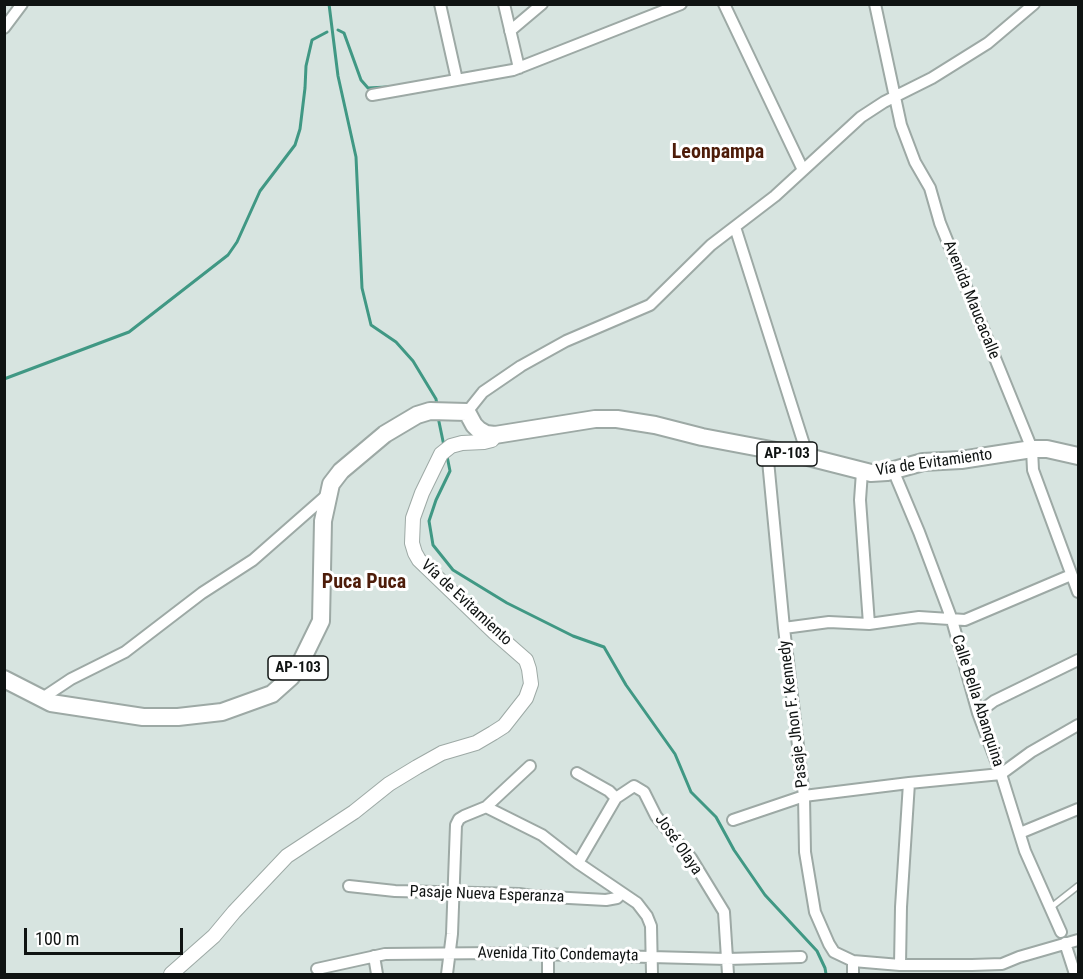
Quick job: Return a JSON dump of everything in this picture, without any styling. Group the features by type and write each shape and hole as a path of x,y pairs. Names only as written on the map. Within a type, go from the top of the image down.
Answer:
{"main road":[{"name":"AP-103","path":"4,679 51,703 125,715 168,717 222,712 272,694 286,682 300,664 321,621 323,521 331,484 341,471 365,450 385,434 417,415 467,412"},
{"path":"467,412 478,430 495,435"},
{"name":"Vía de Evitamiento","path":"171,975 214,936 287,856 354,812 389,784 442,753 476,743 493,734 504,726 526,698 531,684 526,660 494,632 415,553 412,543 413,518 422,493 446,450 462,442 492,440 495,435 595,419 655,425 808,457 862,472 880,473 923,462 961,460 1032,449 1047,449 1078,456"}],"street":[{"path":"4,28 22,4"},
{"path":"440,4 457,80"},
{"path":"504,4 519,68"},
{"path":"510,31 542,4"},
{"path":"372,95 519,68 681,4"},
{"path":"724,4 802,170"},
{"name":"Avenida Maucacalle","path":"875,4 901,125 915,162 930,188 955,260 1032,449 1033,470 1078,592"},
{"path":"467,412 483,392 521,366 566,341 650,305 711,245 775,196 861,117 932,78 988,43 1034,4"},
{"path":"735,227 808,457"},
{"name":"Pasaje Jhon F. Kennedy","path":"767,450 784,628 804,796 805,852 815,912 834,952 853,961"},
{"name":"Calle Bella Abanquina","path":"893,470 952,620 978,713 1020,833 1061,932"},
{"path":"862,472 860,500 869,624"},
{"path":"41,699 71,679 125,652 202,593 253,560 327,495"},
{"path":"784,628 829,622 869,624 919,617 965,620 1071,575"},
{"path":"978,713 994,701 1078,660"},
{"path":"733,820 804,796 1001,774 1031,752 1078,725"},
{"path":"447,975 454,892 456,825 464,816 486,807 530,766"},
{"path":"577,773 609,791 616,798 578,863"},
{"path":"900,965 909,783"},
{"name":"José Olaya","path":"616,798 629,788 634,786 640,788 656,816 691,858 724,912 728,975"},
{"path":"486,807 542,835 578,863 637,903 651,926 652,975"},
{"path":"1020,833 1078,809"},
{"name":"Pasaje Nueva Esperanza","path":"349,886 395,891 519,894 606,900 616,898 622,893"},
{"path":"853,975 853,961 931,970 1003,969 1065,943 1078,940"},
{"path":"1065,943 1075,975"},
{"name":"Avenida Tito Condemayta","path":"317,969 374,956 403,953 727,959 801,957"},
{"path":"548,955 548,975"},
{"path":"374,956 377,975"}],"lane":[{"path":"1050,908 1078,886"}],"waterway":[{"path":"329,4 338,76 356,157 362,288 371,325 396,342 413,361 436,399 437,405"},
{"path":"338,30 344,33 361,80 368,88 387,87"},
{"path":"4,379 129,332 228,255 237,242 260,191 295,145 300,129 306,66 312,40 327,32"},
{"path":"480,81 497,78"},
{"path":"438,417 444,446"},
{"path":"447,456 450,471 429,521 433,545 453,570 507,603 573,636 604,647 626,685 675,754 691,792 716,817 734,850 765,895 817,951 826,974"}],"district":[{"name":"Leonpampa","path":"718,153"},
{"name":"Puca Puca","path":"364,583"}]}
